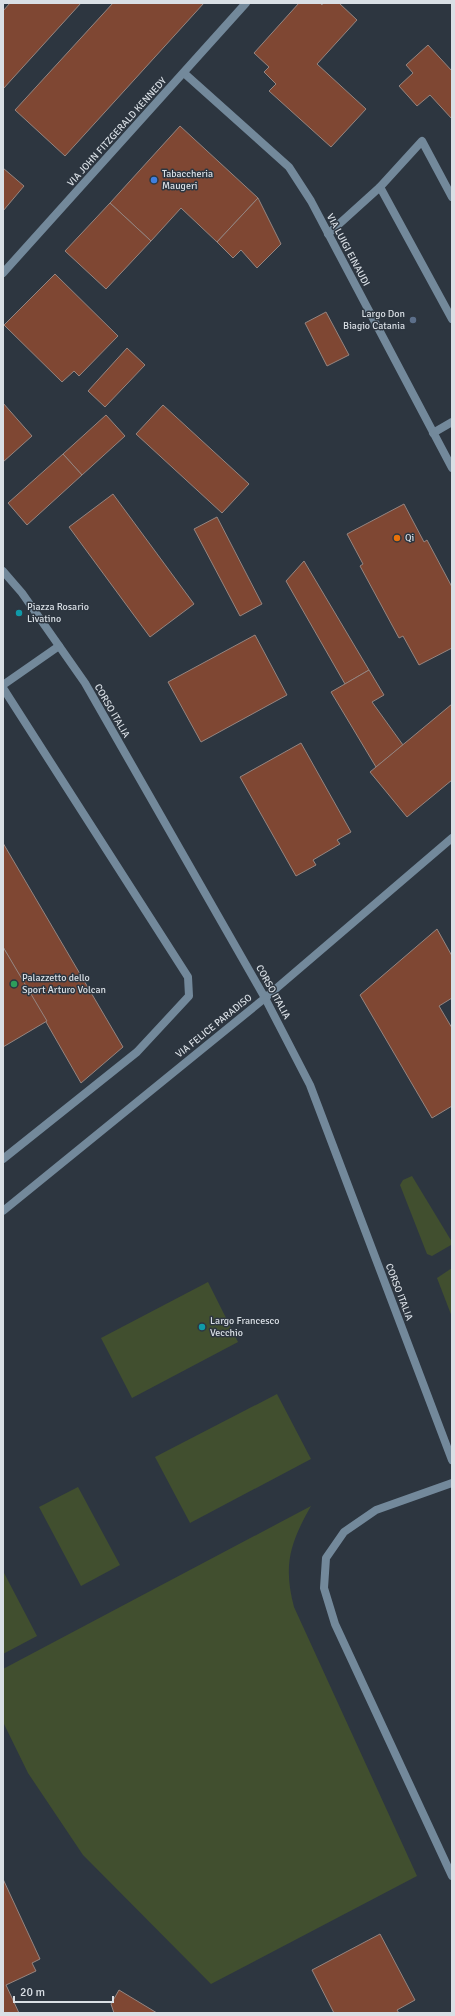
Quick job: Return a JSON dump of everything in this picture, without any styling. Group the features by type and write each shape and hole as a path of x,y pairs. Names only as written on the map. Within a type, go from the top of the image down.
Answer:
{"street":[{"name":"VIA JOHN FITZGERALD KENNEDY","path":"3,273 246,3"},
{"name":"VIA LUIGI EINAUDI","path":"184,73 289,167 311,201 452,468"},
{"path":"328,234 380,187 422,141 452,197"},
{"path":"380,187 452,319"},
{"path":"433,433 452,422"},
{"name":"CORSO ITALIA","path":"3,571 22,593 85,683 265,998 310,1085 452,1460"},
{"path":"3,685 59,646"},
{"path":"3,688 188,977 189,996 137,1052 3,1159"},
{"name":"VIA FELICE PARADISO","path":"3,1211 265,998 452,838"},
{"path":"452,1483 376,1510 344,1532 326,1558 324,1588 335,1624 452,1876"}],"green space":[{"path":"412,1176 452,1242 451,1245 432,1256 427,1254 400,1185 403,1180"},
{"path":"452,1268 452,1317 437,1278"},
{"path":"208,1282 238,1342 132,1398 101,1338"},
{"path":"277,1394 311,1459 190,1523 155,1457"},
{"path":"78,1487 120,1565 81,1586 39,1507"},
{"path":"311,1506 298,1531 290,1555 289,1579 294,1607 417,1876 211,1984 83,1855 28,1773 3,1722 3,1669"},
{"path":"3,1571 37,1636 3,1654"}],"building":[{"path":"10,3 81,3 3,89 3,11"},
{"path":"113,3 204,3 65,156 15,110"},
{"path":"299,3 320,3 322,5 323,3 339,3 357,20 317,64 366,109 331,147 269,91 276,84 264,72 269,67 254,53"},
{"path":"428,45 452,71 452,119 430,95 417,106 399,86 413,73 406,65"},
{"path":"180,126 258,198 217,242 181,208 151,241 110,203"},
{"path":"3,168 24,186 3,211"},
{"path":"258,198 281,244 257,268 241,250 233,258 217,242"},
{"path":"110,203 151,241 106,289 65,251"},
{"path":"55,274 118,336 79,376 74,371 62,382 4,325"},
{"path":"326,312 349,355 327,366 305,323"},
{"path":"127,348 145,365 105,407 88,391"},
{"path":"3,403 32,436 3,462"},
{"path":"163,405 249,484 222,513 136,434"},
{"path":"106,415 125,436 82,475 63,454"},
{"path":"63,454 82,475 27,525 8,503"},
{"path":"113,494 194,604 150,637 69,527"},
{"path":"404,504 424,542 427,540 452,587 452,648 419,665 403,636 399,638 360,566 363,564 347,534"},
{"path":"217,517 262,604 240,616 194,529"},
{"path":"304,561 369,670 345,684 286,581"},
{"path":"255,635 287,695 201,742 168,682"},
{"path":"369,670 384,695 372,702 403,745 376,767 331,692"},
{"path":"452,704 452,780 407,817 370,772"},
{"path":"301,743 351,832 337,840 340,844 313,860 316,865 296,876 240,777"},
{"path":"3,843 123,1047 81,1083 3,947"},
{"path":"437,929 452,956 452,998 439,1006 452,1028 452,1106 432,1118 360,995"},
{"name":"Palazzetto dello Sport Arturo Volcan","path":"3,947 47,1021 3,1047"},
{"path":"3,1879 40,1959 32,1963 36,1971 6,1985 19,2013 3,2013"},
{"path":"380,1934 415,2000 397,2010 399,2013 334,2013 312,1970"},
{"path":"119,1990 157,2013 114,2013 111,2004"}],"place":[{"name":"Tabaccheria Maugeri","path":"154,180"},
{"name":"Largo Don Biagio Catania","path":"413,320"},
{"name":"Qi","path":"397,538"},
{"name":"Piazza Rosario Livatino","path":"19,613"},
{"name":"Palazzetto dello Sport Arturo Volcan","path":"14,984"},
{"name":"Largo Francesco Vecchio","path":"202,1327"}]}
